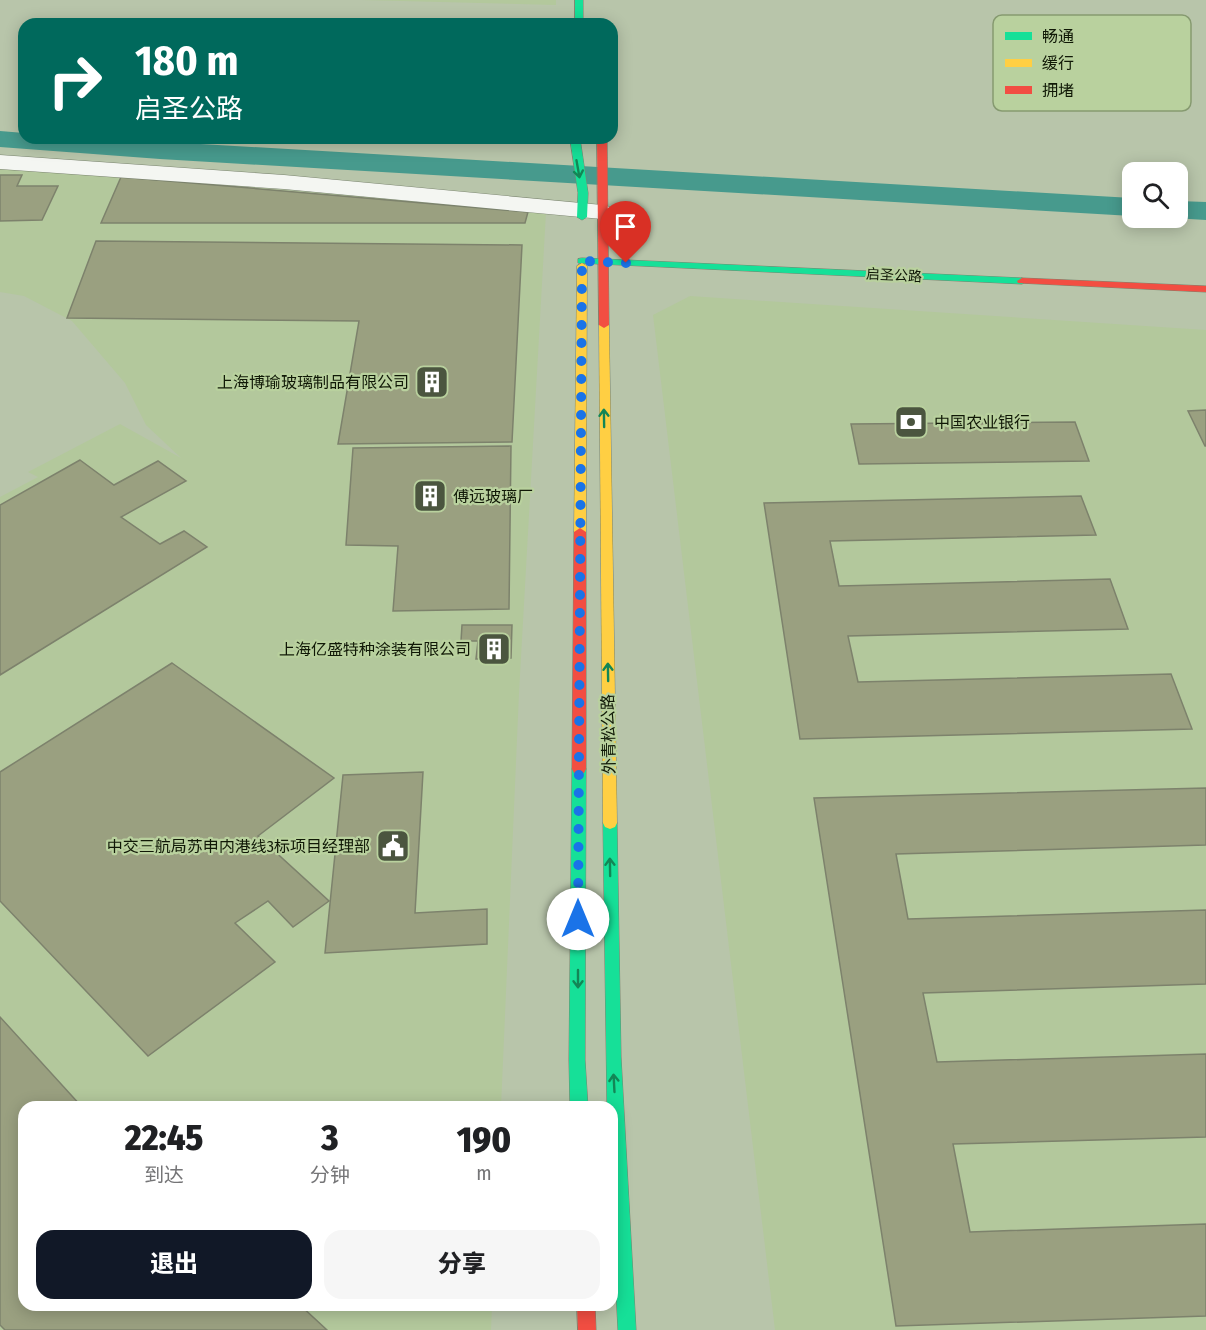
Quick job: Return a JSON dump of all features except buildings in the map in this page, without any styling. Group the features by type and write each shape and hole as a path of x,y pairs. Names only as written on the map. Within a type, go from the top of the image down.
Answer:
{"main road":[{"path":"579,0 579,18"},
{"name":"外青松公路","path":"574,144 603,262 613,1046 616,1101"},
{"name":"外青松公路","path":"590,208 602,144"},
{"name":"外青松公路","path":"579,1101 577,1012 582,256"},
{"name":"启圣公路","path":"582,256 603,262 1206,289"},
{"name":"外青松公路","path":"618,1147 627,1330"},
{"path":"586,1311 587,1330"}],"street":[{"path":"0,162 284,182 590,208"}],"shaded area":[{"path":"361,0 556,0 556,5"},
{"path":"0,166 546,212 519,693 501,1101 18,1101 18,1311 492,1311 491,1330 0,1330 0,497 38,477 28,472 120,424 181,458 146,425 125,383 72,321 24,296 0,292"},
{"path":"690,296 1206,330 1206,1330 775,1330 653,315"}],"waterway":[{"path":"0,139 18,140"},
{"path":"67,144 1122,206"},
{"path":"1188,210 1206,211"}],"traffic: fast":[{"path":"579,0 579,18"},
{"path":"576,144 583,193 582,217"},
{"path":"582,261 1022,281"},
{"path":"579,769 579,1101"},
{"path":"610,823 615,1101"},
{"path":"618,1154 627,1330"}],"traffic: slow":[{"path":"580,532 582,266"},
{"path":"604,325 610,823"}],"traffic: jam":[{"path":"602,144 604,325"},
{"path":"1022,281 1206,289"},
{"path":"579,769 580,532"},
{"path":"586,1311 587,1330"}],"place":[{"name":"上海博瑜玻璃制品有限公司","path":"432,382"},
{"name":"中国农业银行","path":"911,422"},
{"name":"傅远玻璃厂","path":"430,496"},
{"name":"上海亿盛特种涂装有限公司","path":"494,649"},
{"name":"中交三航局苏申内港线3标项目经理部","path":"393,846"}],"route":[{"path":"578,919 582,261 626,263"}]}
